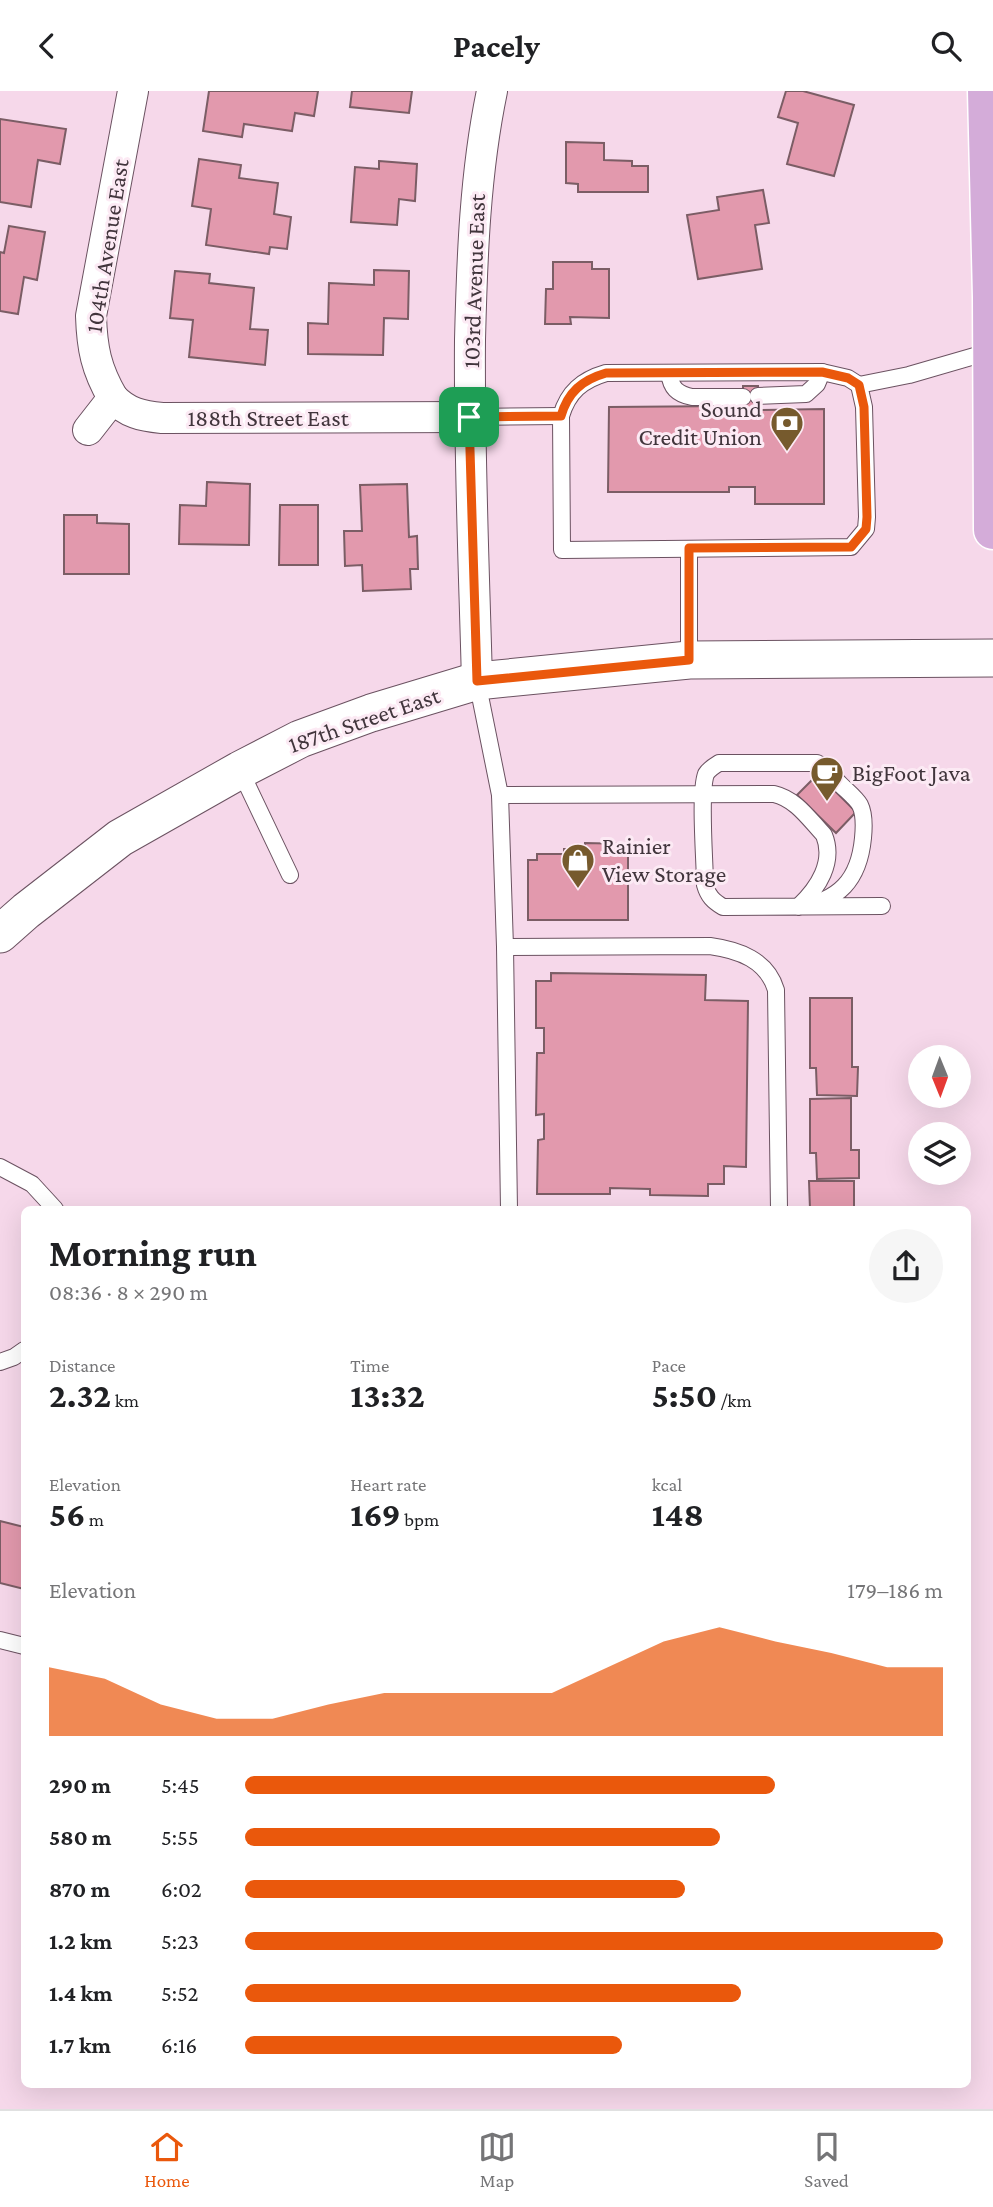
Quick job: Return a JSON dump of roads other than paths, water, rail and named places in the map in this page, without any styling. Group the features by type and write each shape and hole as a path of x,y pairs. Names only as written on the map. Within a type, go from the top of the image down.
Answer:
{"main road":[{"path":"990,92 993,530"}],"street":[{"name":"104th Avenue East","path":"113,398 100,377 92,343 92,316 133,91"},
{"name":"103rd Avenue East","path":"477,681 469,417 471,284 478,174 492,91"},
{"name":"188th Street East","path":"113,398 121,406 138,415 162,418 469,417"},
{"path":"88,430 113,398"},
{"name":"187th Street East","path":"0,934 120,838 240,770 300,739 371,713 477,681 689,660 993,658"}],"lane":[{"path":"859,385 864,407 867,517 866,529 851,547 562,550 561,416 565,402 573,391 593,377 606,373 822,372 848,378 859,385 909,375 992,351"},
{"path":"669,373 675,390 692,397 806,394 817,384 822,372"},
{"path":"469,417 561,416"},
{"path":"689,548 689,660"},
{"path":"477,681 500,795 509,1206"},
{"path":"798,907 815,905 832,897 843,889 852,876 862,847 864,829 860,805 825,767 817,763 719,763 706,775 704,794 705,885 708,894 723,907 798,907 882,907"},
{"path":"240,770 290,875"},
{"path":"500,795 774,793 783,796 824,835 828,852 825,867 812,894 798,907"},
{"path":"505,947 710,946 730,949 762,966 772,976 776,990 779,1206"},
{"path":"0,1167 32,1184 52,1206"},
{"path":"0,1362 21,1352"},
{"path":"0,1640 21,1645"}],"place":[{"name":"Sound Credit Union","path":"787,453"},
{"name":"BigFoot Java","path":"827,803"},
{"name":"Rainier View Storage","path":"578,890"}]}
